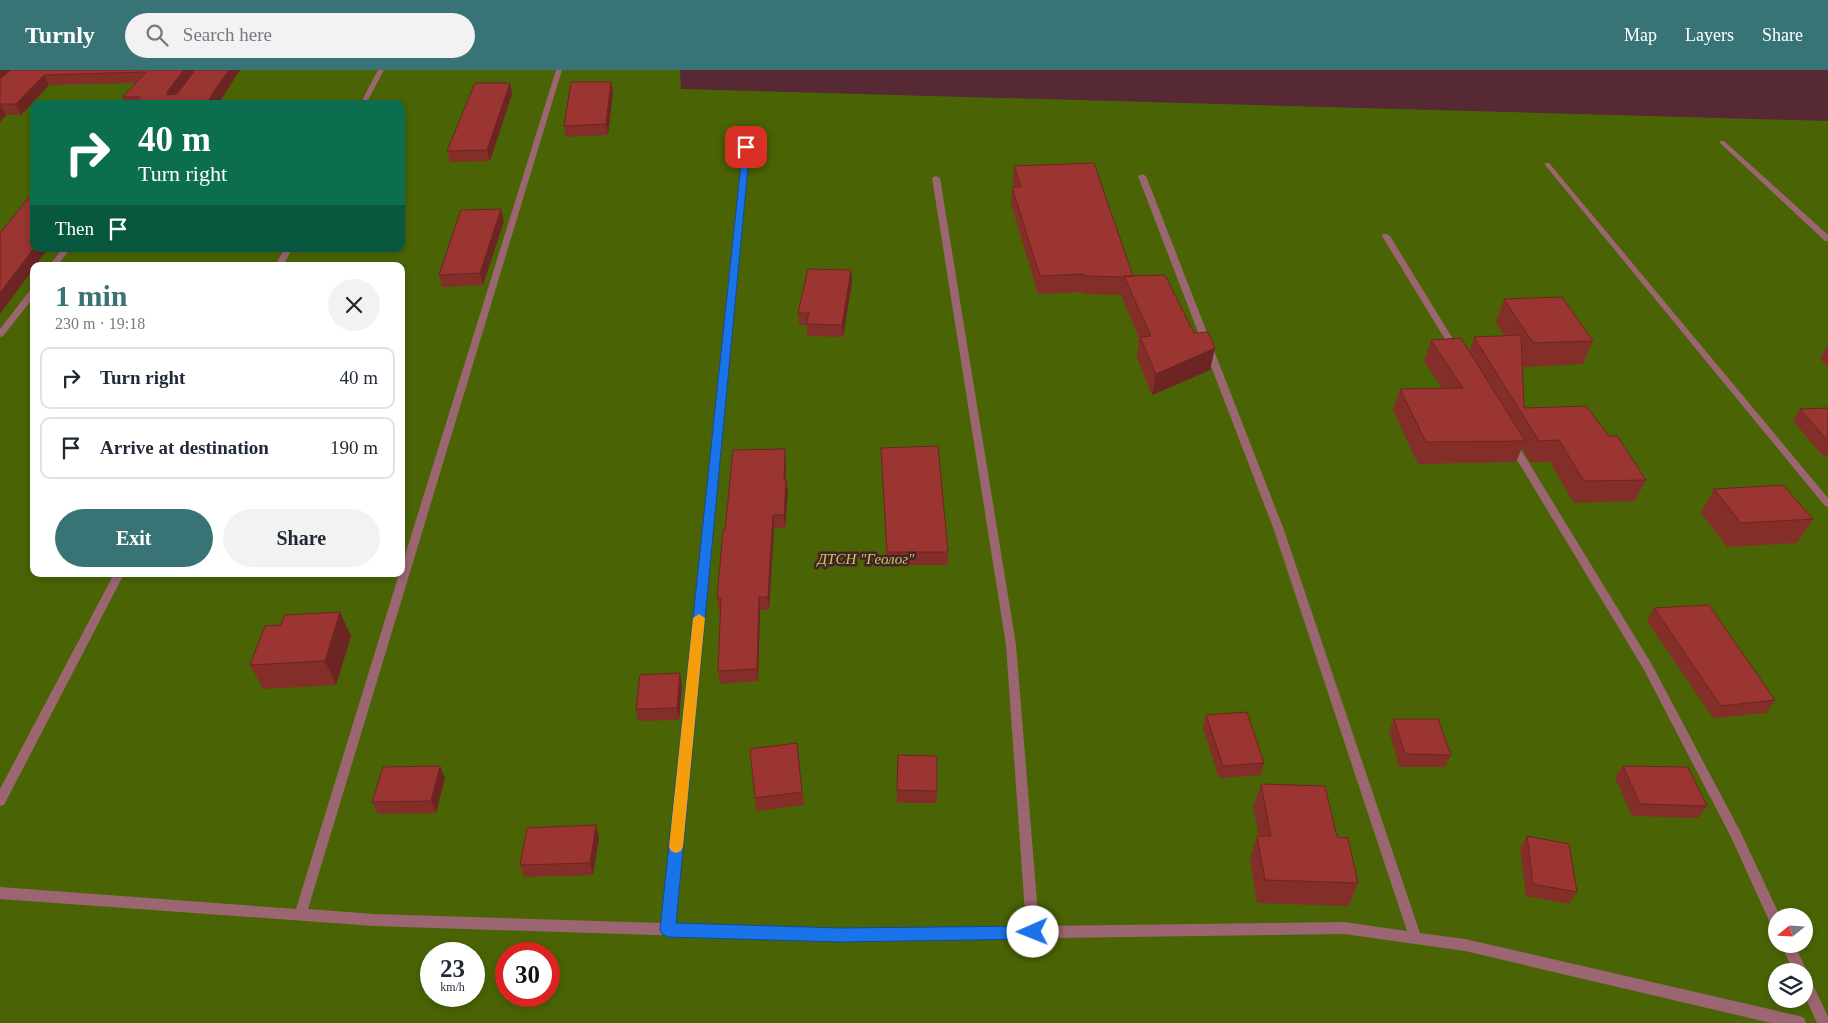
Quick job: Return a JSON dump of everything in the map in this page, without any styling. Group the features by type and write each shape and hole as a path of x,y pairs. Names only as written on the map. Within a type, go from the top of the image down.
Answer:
{"street":[{"path":"365,100 380,70"},
{"path":"405,572 559,70"},
{"path":"1722,142 1828,239"},
{"path":"668,930 746,147"},
{"path":"1547,164 1828,504"},
{"path":"1142,176 1279,530 1416,938"},
{"path":"936,178 1012,645 1033,932"},
{"path":"1386,236 1463,362"},
{"path":"56,262 64,252"},
{"path":"0,334 30,296"},
{"path":"1509,438 1647,666 1736,835 1770,908"},
{"path":"0,801 117,577"},
{"path":"300,915 404,577"},
{"path":"0,894 374,920 840,935 1344,928 1465,945 1799,1023"},
{"path":"1813,999 1824,1023"}],"green space":[{"name":"ДТСН \"Геолог\"","path":"0,70 680,70 681,89 1828,121 1828,1023 0,1023"}],"building":[{"path":"10,70 184,70 167,92 167,95 177,94 195,70 229,70 209,100 137,100 140,97 123,97 146,72 44,75 16,104 0,104 0,79"},
{"path":"571,82 611,82 606,124 564,126"},
{"path":"475,83 510,83 487,150 447,151"},
{"path":"1094,163 1133,276 1085,276 1084,274 1040,276 1012,187 1021,187 1014,166"},
{"path":"30,196 31,252 0,293 0,233"},
{"path":"501,209 480,273 439,275 461,210"},
{"path":"808,269 851,270 842,325 806,324 809,313 798,313"},
{"path":"1165,275 1194,333 1208,332 1215,348 1156,374 1140,337 1151,336 1124,276"},
{"path":"1562,297 1593,341 1533,343 1504,299"},
{"path":"1521,335 1524,408 1586,406 1609,436 1617,436 1646,480 1584,481 1559,440 1539,441 1474,337"},
{"path":"1461,338 1525,441 1426,442 1400,389 1463,388 1431,340"},
{"path":"1828,408 1828,441 1800,409"},
{"path":"938,446 948,552 887,552 881,448"},
{"path":"785,449 784,515 773,515 768,597 759,597 757,669 718,671 721,598 717,598 733,450"},
{"path":"1783,485 1813,519 1741,523 1714,489"},
{"path":"1709,605 1775,700 1721,706 1654,608"},
{"path":"340,612 325,661 250,665 265,626 281,625 284,615"},
{"path":"680,673 677,708 636,709 640,675"},
{"path":"1247,712 1264,763 1223,766 1206,715"},
{"path":"1394,719 1438,719 1451,755 1405,754"},
{"path":"797,743 802,792 755,798 750,749"},
{"path":"898,755 937,756 937,791 897,790"},
{"path":"440,766 431,801 372,802 383,767"},
{"path":"1623,766 1688,767 1707,806 1640,804"},
{"path":"1261,784 1325,786 1337,837 1348,838 1358,883 1265,880 1257,836 1271,836"},
{"path":"596,825 590,863 520,865 527,828"},
{"path":"1527,836 1569,844 1577,892 1533,884"}],"slow traffic":[{"path":"676,847 699,618"}],"route":[{"path":"746,147 668,930 840,935 1033,932"}]}
